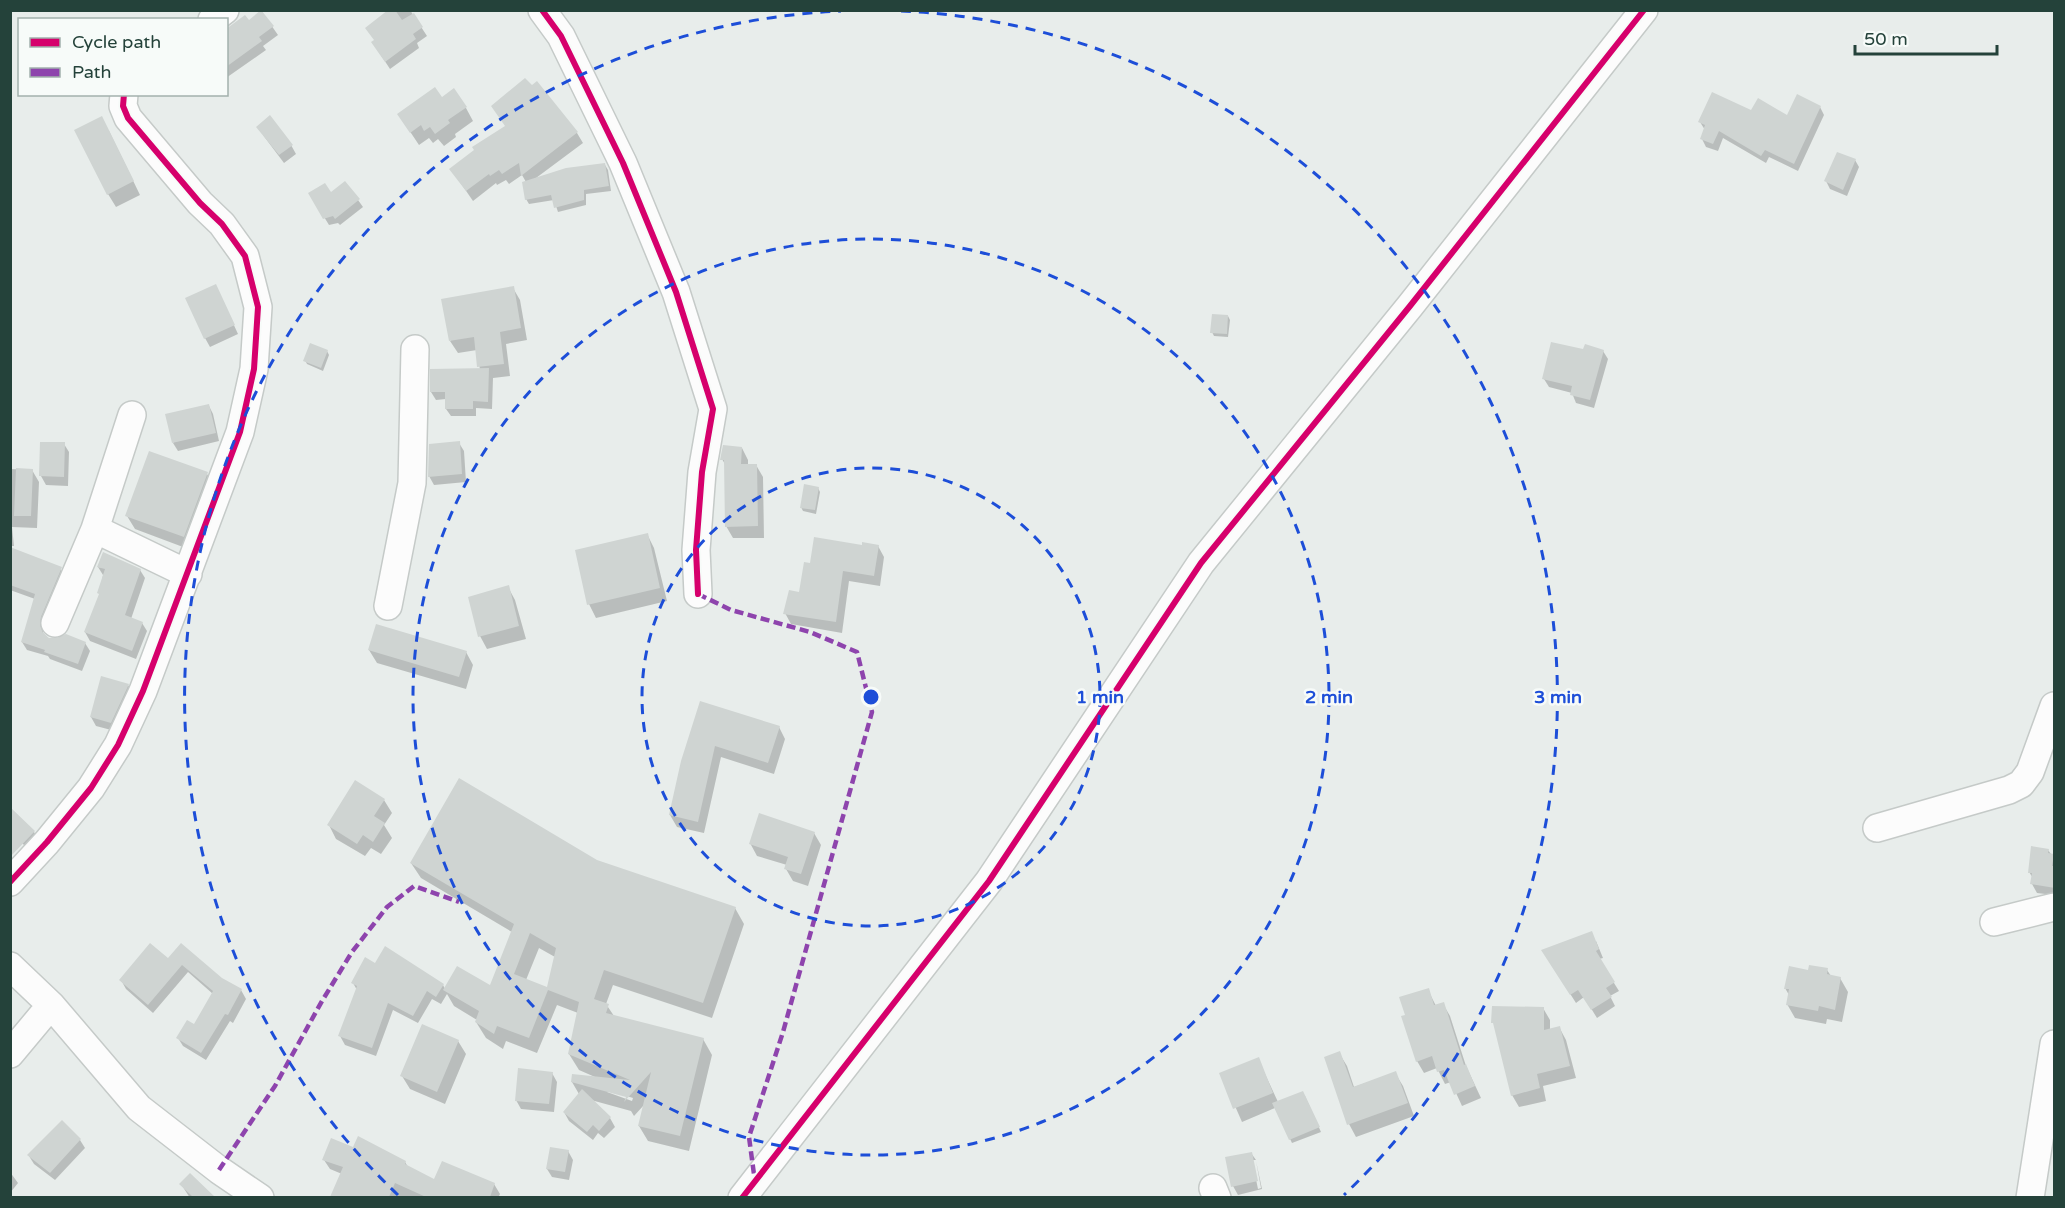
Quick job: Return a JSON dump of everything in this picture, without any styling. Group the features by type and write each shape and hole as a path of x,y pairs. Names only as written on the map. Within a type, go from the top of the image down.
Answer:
{"street":[{"path":"542,10 561,36 623,163 676,292 712,409 702,472 696,550 698,594"},
{"path":"742,1197 989,881 1201,563 1410,306 1644,10"},
{"path":"10,882 47,842 91,788 118,745 143,691 240,432 254,369 258,307 245,256 222,224 200,203 128,118 123,106 124,96"},
{"path":"388,606 412,483 415,348"},
{"path":"55,623 95,530 132,415"},
{"path":"95,530 188,574"},
{"path":"1877,828 2009,790 2021,784 2030,772 2055,706"},
{"path":"1995,922 2055,907"},
{"path":"10,966 51,1005 140,1108 219,1170 260,1197"},
{"path":"10,1054 51,1005"},
{"path":"2030,1197 2055,1044"}],"building":[{"path":"261,10 274,26 259,37 262,41 228,66 228,28 245,15 249,20"},
{"path":"388,10 395,10 402,20 414,13 423,27 413,34 416,39 385,62 371,42 374,40 365,28"},
{"path":"525,78 532,85 537,81 578,132 521,176 519,163 502,174 499,170 490,176 489,174 466,191 449,169 474,150 472,147 505,126 491,106"},
{"path":"435,87 442,97 454,88 467,107 448,120 450,123 435,134 430,127 424,131 421,125 410,133 397,114"},
{"path":"1712,92 1751,110 1758,98 1787,115 1797,94 1821,106 1794,164 1765,150 1761,156 1719,131 1713,144 1700,139 1705,125 1698,122"},
{"path":"270,115 293,145 279,155 256,127"},
{"path":"102,116 134,181 107,195 74,130"},
{"path":"1837,152 1856,159 1843,190 1824,181"},
{"path":"605,163 609,186 584,190 584,200 554,208 551,195 525,200 522,182 566,168"},
{"path":"345,181 360,199 335,219 333,216 323,219 308,193 325,183 331,192"},
{"path":"216,284 235,325 204,339 185,298"},
{"path":"514,286 521,328 500,332 504,364 477,367 474,337 449,341 441,299"},
{"path":"1212,314 1228,315 1227,334 1210,333"},
{"path":"1551,342 1583,349 1585,344 1604,350 1590,400 1570,395 1572,386 1542,379"},
{"path":"310,343 328,350 321,368 303,361"},
{"path":"489,368 488,402 473,401 473,409 445,409 445,392 430,392 430,369"},
{"path":"209,404 216,433 172,443 165,414"},
{"path":"460,441 462,474 428,477 429,444"},
{"path":"40,442 65,442 64,477 39,476"},
{"path":"723,445 742,447 741,464 757,464 758,526 725,527 724,460 720,460"},
{"path":"149,451 208,472 184,537 125,516"},
{"path":"16,468 33,469 31,516 14,516"},
{"path":"804,484 819,487 815,510 800,508"},
{"path":"648,533 660,588 587,605 575,550"},
{"path":"814,537 862,545 862,542 879,545 874,576 843,571 836,622 783,614 789,590 799,592 804,562 810,563"},
{"path":"10,547 62,567 41,617 40,625 43,633 49,638 57,638 66,634 86,642 78,664 21,642 35,594 10,585"},
{"path":"103,552 141,569 125,615 143,622 132,651 84,632 99,594 97,593 105,569 97,567"},
{"path":"509,585 519,626 478,637 468,597"},
{"path":"376,624 467,651 459,677 368,650"},
{"path":"101,676 129,684 111,723 90,717"},
{"path":"700,701 780,726 768,763 715,746 698,822 669,815 681,761"},
{"path":"459,778 597,860 736,907 703,1003 604,970 594,999 609,1004 606,1013 704,1038 680,1136 638,1126 651,1072 624,1102 626,1097 571,1082 572,1074 630,1080 568,1054 579,1002 548,990 529,1038 497,1026 494,1034 475,1022 479,1011 443,990 457,966 490,985 514,924 410,863","holes":["530,933 556,948 547,987 514,974"]},
{"path":"355,780 385,799 374,816 385,823 373,842 363,835 357,844 327,825"},
{"path":"10,807 35,831 10,857"},
{"path":"759,813 815,832 801,874 784,869 788,857 749,844"},
{"path":"2031,846 2049,849 2048,853 2054,854 2052,866 2055,866 2055,888 2030,884 2032,873 2028,873"},
{"path":"1592,931 1599,949 1596,951 1615,982 1606,988 1612,997 1591,1010 1578,990 1570,995 1541,950"},
{"path":"150,943 168,958 181,943 222,978 242,989 228,1015 225,1014 201,1053 176,1038 187,1020 194,1024 213,991 182,965 148,1005 119,980"},
{"path":"385,946 444,984 436,997 427,991 413,1016 388,1003 372,1048 338,1036 357,986 351,983 365,957 375,963"},
{"path":"1809,965 1828,968 1827,974 1841,977 1835,1010 1819,1006 1818,1011 1786,1005 1789,989 1784,989 1789,966 1808,970"},
{"path":"1429,988 1434,1005 1444,1002 1464,1065 1466,1064 1475,1086 1454,1095 1444,1070 1437,1072 1432,1056 1416,1062 1401,1016 1405,1015 1399,997"},
{"path":"1492,1006 1544,1007 1544,1030 1560,1026 1570,1066 1537,1074 1540,1088 1511,1096 1493,1023 1491,1023"},
{"path":"422,1024 459,1040 437,1092 400,1076"},
{"path":"1340,1051 1353,1087 1396,1071 1408,1103 1347,1125 1324,1057"},
{"path":"1259,1057 1273,1093 1233,1109 1219,1073"},
{"path":"518,1068 553,1072 549,1104 515,1101"},
{"path":"582,1089 611,1117 599,1131 593,1125 587,1132 563,1112"},
{"path":"1303,1091 1320,1127 1289,1140 1272,1103"},
{"path":"62,1120 81,1139 50,1173 27,1155"},
{"path":"358,1136 406,1161 405,1164 434,1179 442,1161 495,1183 490,1197 426,1197 395,1183 389,1197 330,1197 343,1167 322,1160 331,1138 353,1147"},
{"path":"550,1147 569,1150 565,1172 546,1169"},
{"path":"1252,1152 1258,1181 1231,1187 1225,1157"},
{"path":"190,1173 215,1197 193,1197 179,1184"}],"marked path":[{"path":"698,594 731,610 810,632 857,652 872,712 783,1032 749,1137 755,1182"},
{"path":"219,1170 275,1086 352,952 387,907 414,886 459,902"}],"cycle path":[{"path":"542,10 561,36 623,163 676,292 713,409 702,472 696,550 698,594"},
{"path":"742,1198 989,881 1201,563 1410,306 1644,10"},
{"path":"10,882 47,842 91,788 118,745 143,691 240,432 254,369 258,307 245,256 222,224 200,203 128,118 123,106 124,96"}]}
